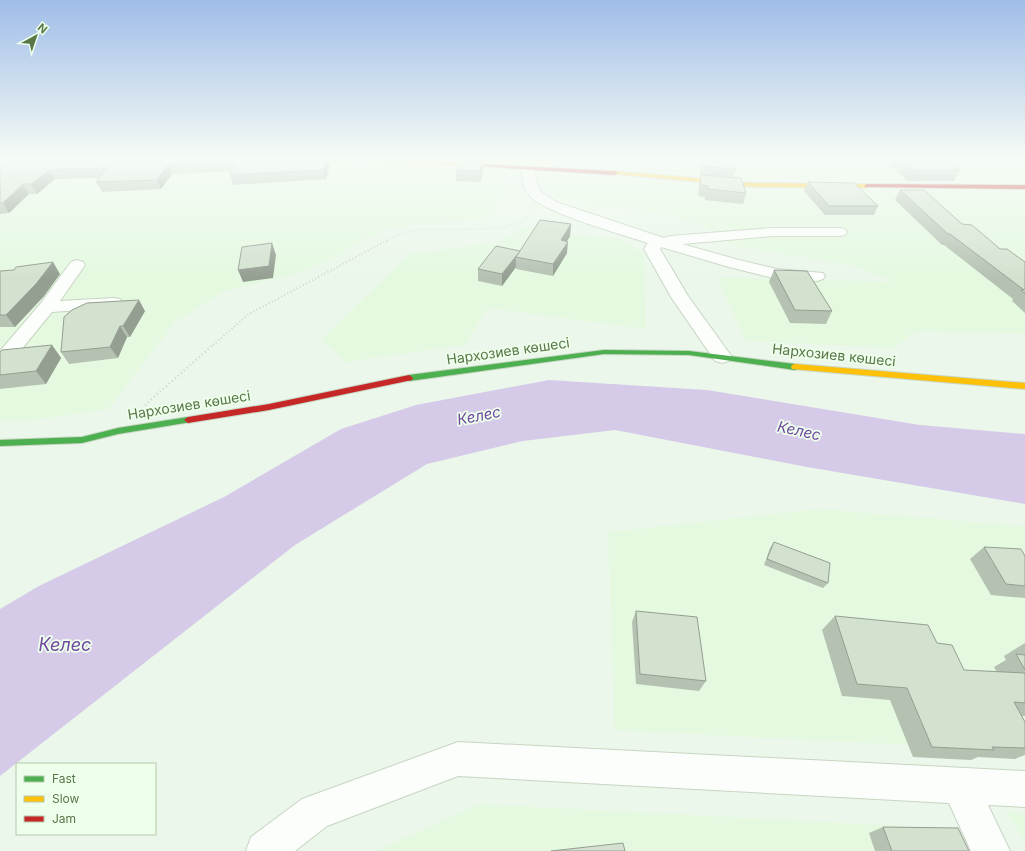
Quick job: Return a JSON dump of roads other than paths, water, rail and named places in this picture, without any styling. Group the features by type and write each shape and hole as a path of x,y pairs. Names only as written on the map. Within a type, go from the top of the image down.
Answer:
{"street":[{"path":"541,199 551,205 657,241 735,264 777,274 817,276"},
{"path":"657,241 772,232 840,232"},
{"path":"657,241 652,249 680,297 722,357"},
{"path":"0,363 47,307 77,265"},
{"path":"47,307 130,301"},
{"name":"Нархозиев көшесі","path":"0,443 82,440 118,431 269,407 397,380 604,352 689,353 820,370 1025,386"},
{"path":"264,851 315,812 458,759 1025,790"},
{"path":"960,786 991,851"}],"water":[{"name":"Келес","path":"549,380 707,390 920,425 1025,434 1025,504 807,467 615,430 523,441 427,464 295,545 0,776 0,609 39,586 224,497 341,429 416,405"}]}
